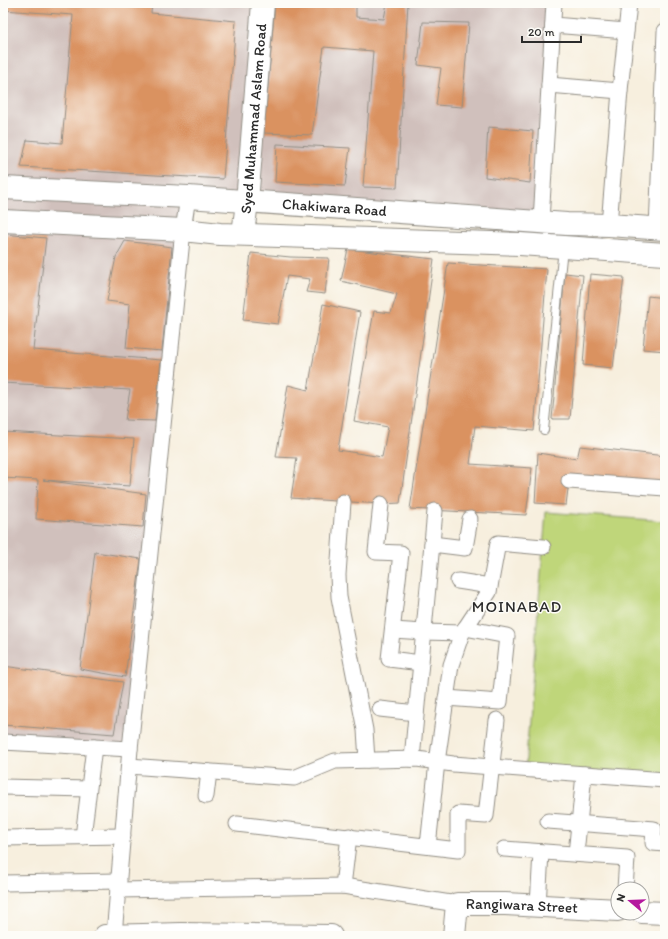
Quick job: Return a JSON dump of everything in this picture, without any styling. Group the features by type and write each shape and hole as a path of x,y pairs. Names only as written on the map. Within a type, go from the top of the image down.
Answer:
{"main road":[{"name":"Syed Muhammad Aslam Road","path":"243,234 247,202 263,3"},
{"name":"Chakiwara Road","path":"3,188 188,197 567,224 609,225 661,229"},
{"name":"Chakiwara Road","path":"3,221 243,234 520,244 665,254"},
{"name":"Rangiwara Street","path":"454,936 458,904 506,904 610,910"},
{"path":"650,912 665,913"},
{"path":"110,936 181,934 331,936"}],"street":[{"path":"541,221 554,3"},
{"path":"609,225 629,3"},
{"path":"553,25 626,31"},
{"path":"661,229 665,31"},
{"path":"549,85 620,91"},
{"path":"110,936 118,885 130,749 183,230 188,197"},
{"path":"569,481 665,488"},
{"path":"343,502 338,575 339,597 365,730 367,760"},
{"path":"382,504 376,552 401,553 389,659 421,663"},
{"path":"412,759 436,511"},
{"path":"432,544 466,548 470,518"},
{"path":"428,846 437,762 450,665 463,631 489,592 498,543 544,548"},
{"path":"458,582 490,586"},
{"path":"393,630 424,632 463,631 506,636 500,702 446,698"},
{"path":"380,709 416,713"},
{"path":"237,824 458,850 458,814 486,816 496,720"},
{"path":"3,742 130,749"},
{"path":"83,837 94,747"},
{"path":"129,766 294,778 335,761 412,759 491,767 665,780"},
{"path":"206,796 208,772"},
{"path":"576,854 584,774"},
{"path":"3,787 88,790"},
{"path":"548,821 654,829 653,843 665,844"},
{"path":"3,838 123,836"},
{"path":"343,886 349,836"},
{"path":"504,849 627,858 626,881"},
{"path":"538,906 541,852"},
{"path":"3,883 343,886 458,904"}],"lane":[{"path":"544,430 563,247"}],"shaded area":[{"path":"3,3 552,3 537,223 191,203 130,749 3,743"}],"green space":[{"path":"546,512 665,521 665,778 525,770"}],"building":[{"path":"3,3 152,3 151,13 236,21 223,179 21,167 27,140 62,143 73,15 3,10"},
{"path":"213,3 241,3 240,6"},
{"path":"275,3 356,3 356,17 384,19 387,3 408,3 397,188 363,187 373,51 324,47 312,135 264,133"},
{"path":"423,22 469,23 462,107 436,105 441,68 418,65"},
{"path":"3,120 6,120 4,144 3,144"},
{"path":"488,127 533,131 530,183 485,177"},
{"path":"277,144 350,148 345,186 275,182"},
{"path":"3,234 46,238 33,350 161,360 155,421 125,420 130,390 3,383"},
{"path":"125,241 172,247 162,351 126,348 130,304 107,301 116,257"},
{"path":"348,249 434,259 400,503 381,504 291,498 297,458 276,457 288,385 308,390 323,304 360,312 338,450 382,457 388,427 354,421 374,311 391,313 397,294 341,281"},
{"path":"251,253 290,257 329,258 325,294 306,292 310,279 287,276 278,324 243,320"},
{"path":"448,263 547,269 534,431 475,426 470,464 532,468 526,515 410,509"},
{"path":"565,273 583,275 570,419 552,419"},
{"path":"590,274 624,277 613,368 583,365"},
{"path":"648,296 665,298 665,351 643,349"},
{"path":"3,432 134,439 130,486 43,480 146,494 143,527 36,519 38,480 3,478"},
{"path":"580,446 665,456 665,486 569,481 566,505 535,503 538,453 577,459"},
{"path":"95,552 141,559 125,677 80,669"},
{"path":"3,666 123,682 114,734 3,725"}],"district":[{"name":"MOINABAD","path":"517,606"}]}
